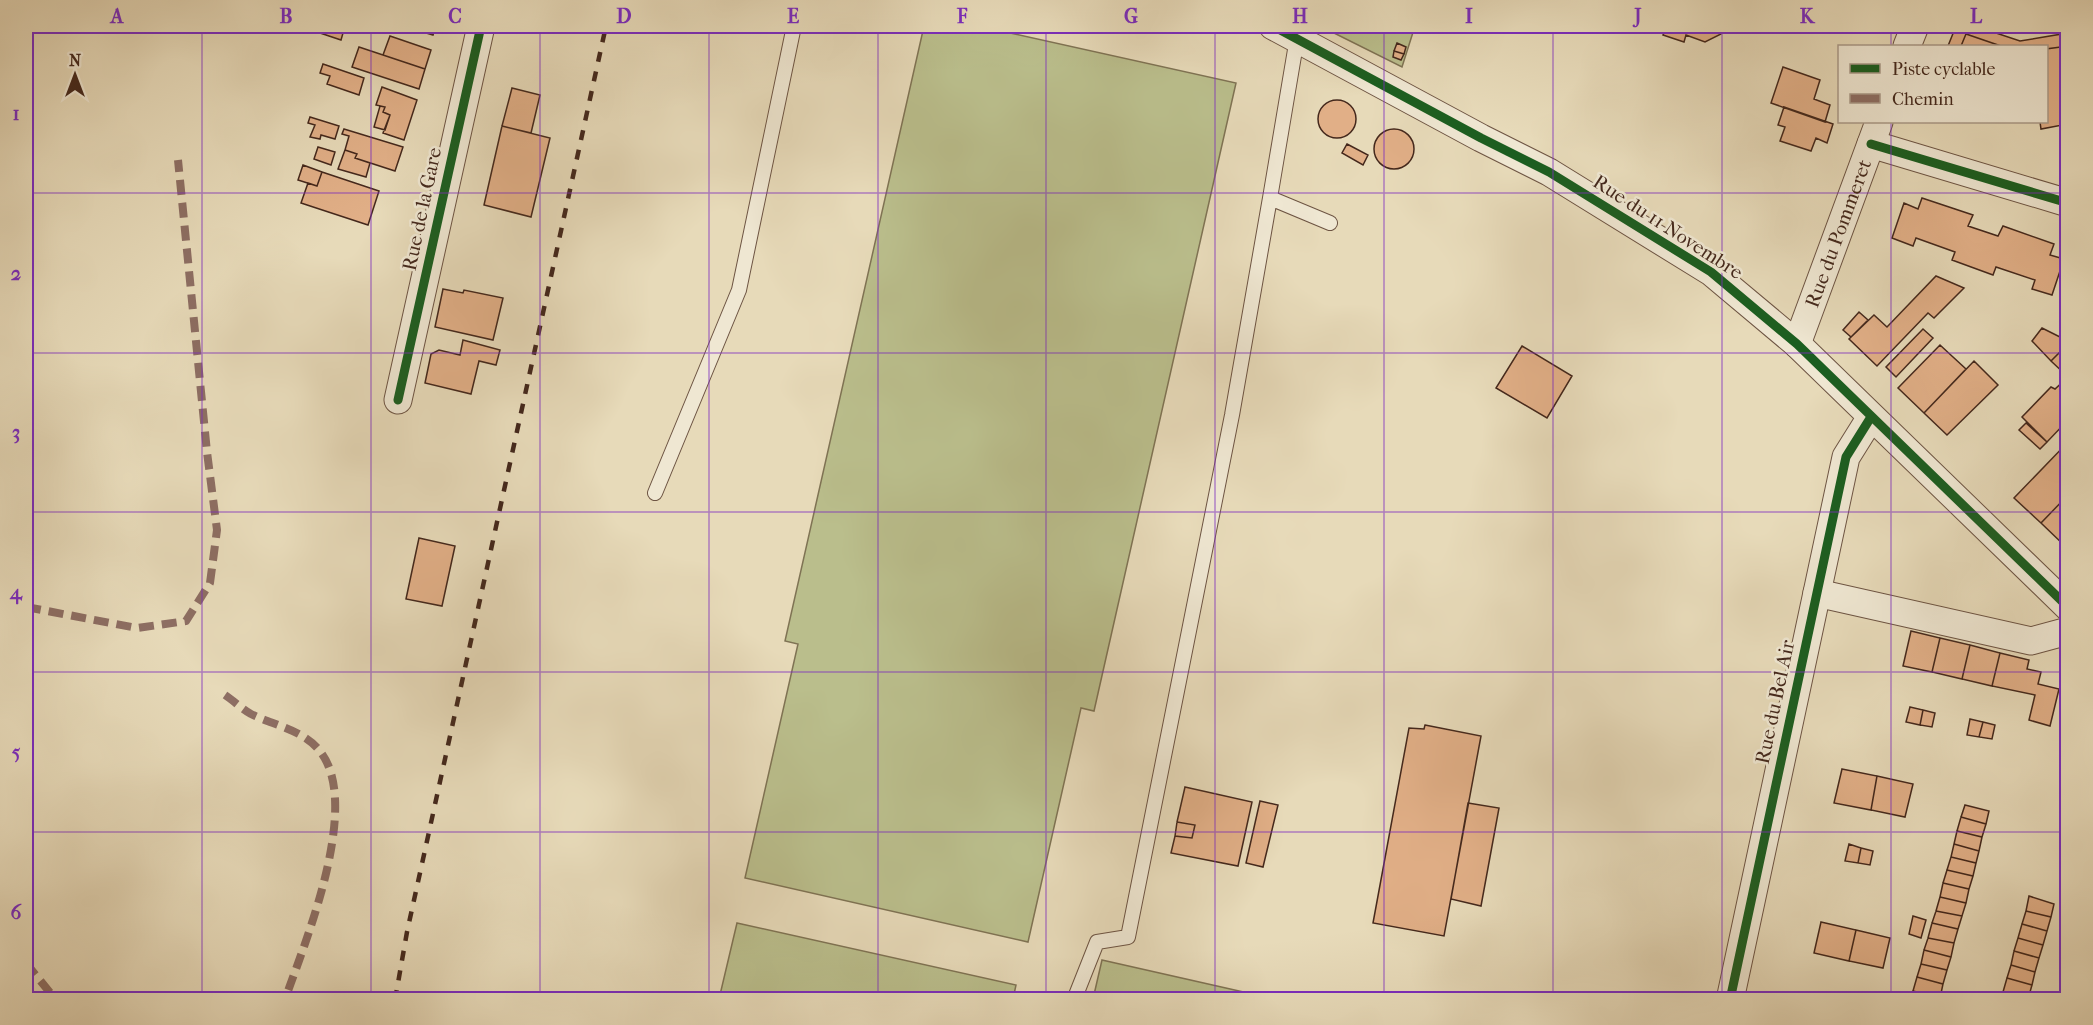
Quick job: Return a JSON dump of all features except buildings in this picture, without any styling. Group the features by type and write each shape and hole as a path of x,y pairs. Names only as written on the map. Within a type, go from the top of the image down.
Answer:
{"street":[{"name":"Rue de la Gare","path":"398,400 481,26"},
{"name":"Rue du 11 Novembre","path":"1273,26 1549,172 1711,272 1797,344 2067,607"},
{"path":"1907,45 1915,26"},
{"path":"1875,133 2067,203"},
{"name":"Rue du Pommeret","path":"1797,344 1875,133"},
{"name":"Rue du Bel Air","path":"1730,999 1846,457 1870,417"},
{"path":"1817,593 2031,640 2067,631"}],"lane":[{"path":"655,493 739,290 794,26"},
{"path":"1074,999 1097,942 1128,937 1232,415 1297,38"},
{"path":"1270,198 1330,223"}],"green space":[{"path":"924,26 979,26 1236,83 1094,711 1081,708 1028,942 745,878 798,644 785,641"},
{"path":"1320,26 1415,26 1402,67"},
{"path":"737,923 1016,985 1013,999 719,999"},
{"path":"1102,960 1270,998 1093,999"}],"railway":[{"path":"395,1000 407,932 606,26"}],"marked path":[{"path":"26,607 137,628 186,621 210,583 217,530 178,160"},
{"path":"225,695 251,714 305,737 319,750 331,773 335,801 333,834 327,869 318,904 288,991 288,1000"},
{"path":"26,963 56,1000"}],"cycle path":[{"path":"398,400 481,26"},
{"path":"1273,26 1549,172 1711,272 1797,344 2068,607"},
{"path":"1871,144 2068,203"},
{"path":"1730,1000 1846,457 1871,417"}]}
